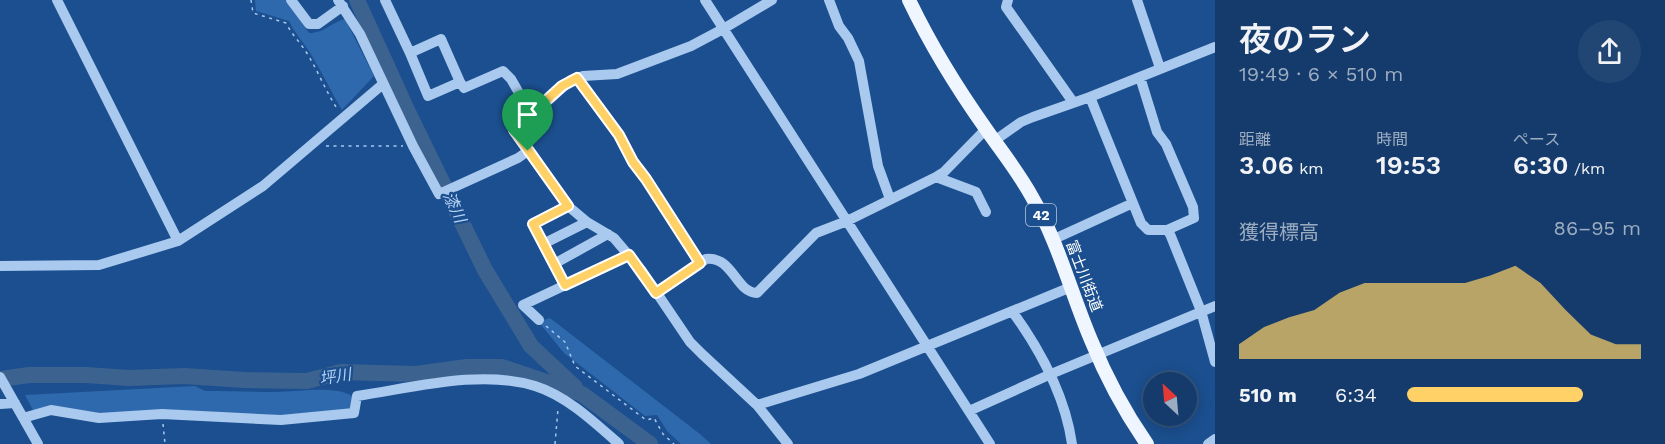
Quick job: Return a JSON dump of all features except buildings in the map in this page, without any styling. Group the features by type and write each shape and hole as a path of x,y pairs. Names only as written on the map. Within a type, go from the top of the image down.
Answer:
{"main road":[{"name":"富士川街道","path":"909,0 933,49 990,135 1009,159 1033,198 1097,354 1126,413 1147,444"}],"street":[{"path":"57,0 178,241"},
{"path":"291,0 309,24 318,24 341,3 360,34 438,194 518,158 528,151"},
{"path":"385,0 428,96 460,82"},
{"path":"705,0 990,444"},
{"path":"772,0 691,46 617,74 577,78 562,86 514,130 568,206 587,222 614,238 702,354 757,405 788,444"},
{"path":"829,0 839,27 848,38 859,61 878,166 890,199"},
{"path":"1008,0 1006,7 1073,102"},
{"path":"1137,0 1160,68"},
{"path":"410,53 441,39 464,88 502,71 511,79 531,114"},
{"path":"656,293 706,259 720,260 748,291 757,293 816,233 847,221 936,177 990,135 1215,47"},
{"path":"1090,97 1141,223 1148,230 1167,230 1194,218 1193,207 1166,144 1157,132 1140,77"},
{"path":"0,266 99,265 178,241 262,186 384,84"},
{"path":"936,177 976,192 986,213"},
{"path":"1052,240 1133,204"},
{"path":"565,285 533,224 568,206"},
{"path":"543,244 587,222"},
{"path":"1167,230 1201,311 1215,362"},
{"path":"554,264 608,234"},
{"path":"539,320 523,305 629,255"},
{"path":"757,405 859,374 1071,287"},
{"path":"969,411 1097,354 1215,306"},
{"path":"1012,311 1051,374 1066,411 1072,444"},
{"path":"23,418 51,410 99,418 162,414 281,420 354,413 357,396 483,378 536,387 559,398 585,415 619,444"},
{"path":"2,382 38,444"},
{"path":"0,404 15,403"},
{"path":"1208,444 1215,439"}],"path":[{"path":"251,0 253,13 286,23 291,35 314,64 324,89 343,118"},
{"path":"577,78 619,135 633,162 700,263"},
{"path":"308,148 338,144 413,146"},
{"path":"539,320 565,342 575,366 646,420 654,418 663,434 674,444"},
{"path":"555,444 559,398"},
{"path":"162,414 165,444"}],"shaded area":[{"path":"255,0 286,0 309,33 345,19 374,76 342,110 312,56 289,21 256,11"},
{"path":"550,318 711,444 681,444 667,431 657,415 645,416 564,353 541,325 543,320"},
{"path":"195,386 205,391 326,390 352,396 350,412 280,419 99,415 33,410 25,395"}],"waterway":[{"name":"漆川","path":"357,0 408,112 485,270 531,346 575,387"},
{"name":"坪川","path":"0,379 29,375 86,375 129,378 184,376 307,381 341,372 416,374 467,367 502,367 582,394 650,444"}],"route":[{"path":"577,78 619,135 633,162 697,255 700,263 656,293 629,255 565,285 533,224 568,206 528,151 514,130 562,86 577,78"}]}
